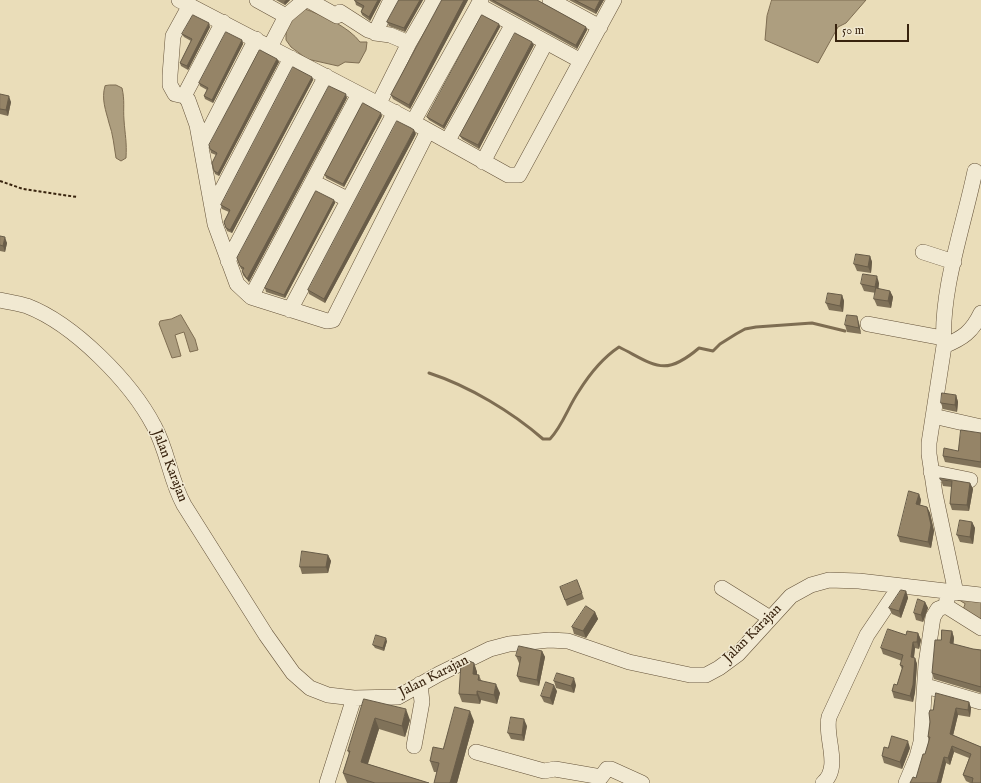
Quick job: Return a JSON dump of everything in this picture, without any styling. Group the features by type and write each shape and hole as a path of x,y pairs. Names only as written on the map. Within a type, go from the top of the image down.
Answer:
{"street":[{"path":"259,0 286,16"},
{"path":"270,47 286,16 306,0 337,16 343,6 377,35 390,35 409,43"},
{"path":"375,32 391,0"},
{"path":"379,104 409,43 434,0"},
{"path":"550,0 600,27"},
{"path":"428,131 333,320 327,321 252,297 237,284 215,224 197,125 188,100 184,96 172,91 170,75 172,36 185,2 395,112 428,131 448,140 483,162 508,175 519,175 614,0"},
{"path":"413,122 479,3 513,24 581,61"},
{"path":"184,96 223,22"},
{"path":"448,140 513,24"},
{"path":"201,146 256,39"},
{"path":"483,162 546,42"},
{"path":"213,207 292,58"},
{"path":"228,261 326,76"},
{"path":"252,297 359,94"},
{"path":"290,310 347,199 395,112"},
{"path":"975,171 954,262 944,314 943,342 929,443 950,597 981,628"},
{"path":"313,182 347,199"},
{"path":"923,252 954,262"},
{"name":"Jalan Karajan","path":"0,300 26,306 49,317 75,335 113,368 154,425 167,454 177,492 184,506 266,635 293,673 303,683 316,691 328,695 354,698 398,697 420,684 490,649 509,644 549,640 568,641 629,662 690,675 706,675 719,668 738,654 791,596 819,582 829,580 859,581 900,586 950,597 981,595"},
{"path":"868,324 943,342 968,333 975,327 981,313"},
{"path":"932,416 981,427"},
{"path":"932,472 970,480"},
{"path":"823,783 827,780 832,763 827,731 829,716 867,635 900,586"},
{"path":"722,588 770,618"},
{"path":"906,783 917,757 921,742 926,686 926,664 933,617 938,609 950,597"},
{"path":"414,746 422,702 420,684"},
{"path":"926,686 981,702"},
{"path":"328,783 354,698"},
{"path":"476,752 544,771 555,770 601,777 607,769 611,769 642,783"}],"path":[{"path":"0,181 29,190 77,198"}],"shaded area":[{"path":"772,0 866,0 846,23 838,27 818,63 765,40 767,16"},
{"path":"305,9 327,18 349,31 360,42 367,42 366,50 359,63 345,62 338,66 307,59 291,47 286,40 286,25"},
{"path":"116,85 122,88 123,93 126,158 121,161 116,158 112,131 104,105 105,86"},
{"path":"181,315 195,339 198,350 190,352 184,332 175,335 181,356 172,358 159,324 160,321"},
{"path":"953,596 981,600 981,625 963,610 965,604"}],"building":[{"path":"355,0 378,0 369,17 361,12 364,6"},
{"path":"399,0 420,0 404,28 387,22"},
{"path":"442,0 464,0 409,105 391,95"},
{"path":"493,0 537,0 586,27 576,45"},
{"path":"575,0 600,0 595,10"},
{"path":"193,15 209,23 187,66 180,63 192,39 182,34"},
{"path":"482,15 499,24 443,126 427,117"},
{"path":"226,32 242,40 212,100 204,96 208,88 199,83"},
{"path":"515,33 532,42 478,145 460,136"},
{"path":"260,50 277,59 218,173 214,171 212,163 217,153 210,149 209,145"},
{"path":"293,67 312,77 230,230 226,228 224,222 230,210 221,205"},
{"path":"329,86 346,94 247,279 242,271 244,268 240,266 237,258"},
{"path":"0,94 9,96 6,110 0,109"},
{"path":"363,103 381,113 343,184 325,175"},
{"path":"397,121 414,130 324,299 308,290"},
{"path":"316,191 334,200 284,295 265,288"},
{"path":"0,236 5,237 3,246 0,245"},
{"path":"856,254 870,256 868,267 854,264"},
{"path":"863,274 877,276 875,287 861,284"},
{"path":"876,288 890,291 888,301 874,299"},
{"path":"828,293 842,295 840,306 826,303"},
{"path":"847,315 857,316 859,328 845,325"},
{"path":"942,393 956,395 955,405 941,403"},
{"path":"961,430 981,433 981,462 943,456 944,448 958,451"},
{"path":"940,478 970,483 967,505 950,504 952,481 941,480"},
{"path":"909,491 919,494 916,504 927,507 931,525 928,542 898,536"},
{"path":"960,520 972,522 970,537 957,535"},
{"path":"302,551 328,555 326,567 300,567"},
{"path":"577,580 582,593 565,600 560,587"},
{"path":"901,590 906,591 899,611 889,608"},
{"path":"918,599 925,602 921,615 914,613"},
{"path":"586,606 595,612 583,631 572,627"},
{"path":"888,629 906,635 907,631 918,633 917,642 913,642 911,657 915,658 913,685 910,696 892,691 894,684 897,685 903,666 900,665 903,655 881,648"},
{"path":"942,630 952,631 950,643 981,650 981,687 932,673 935,640 941,640"},
{"path":"376,635 386,638 383,648 373,645"},
{"path":"519,646 542,651 537,680 517,676 521,657 516,656"},
{"path":"467,660 474,663 473,674 479,675 478,680 496,684 494,695 477,691 477,695 459,694 461,663"},
{"path":"557,673 574,678 571,686 554,681"},
{"path":"546,682 554,685 550,698 541,696"},
{"path":"936,693 969,702 968,710 956,708 950,734 981,747 981,783 972,783 973,778 963,775 971,754 952,746 948,758 944,757 937,783 910,783 913,777 916,778 930,737 928,737 930,722 929,713 930,710 933,710"},
{"path":"364,699 406,709 402,726 375,718 361,762 429,783 375,783 343,773"},
{"path":"455,707 470,711 450,783 434,783 439,763 430,761 433,747 443,749"},
{"path":"511,717 524,719 522,735 508,733"},
{"path":"892,736 908,741 900,762 882,756 884,747 888,748"}],"waterway":[{"path":"429,373 444,378 474,392 518,419 543,439 550,439 555,434 575,397 587,379 602,361 619,347 651,363 659,366 668,366 677,363 699,348 713,351 720,344 745,329 812,323 845,331"}]}
